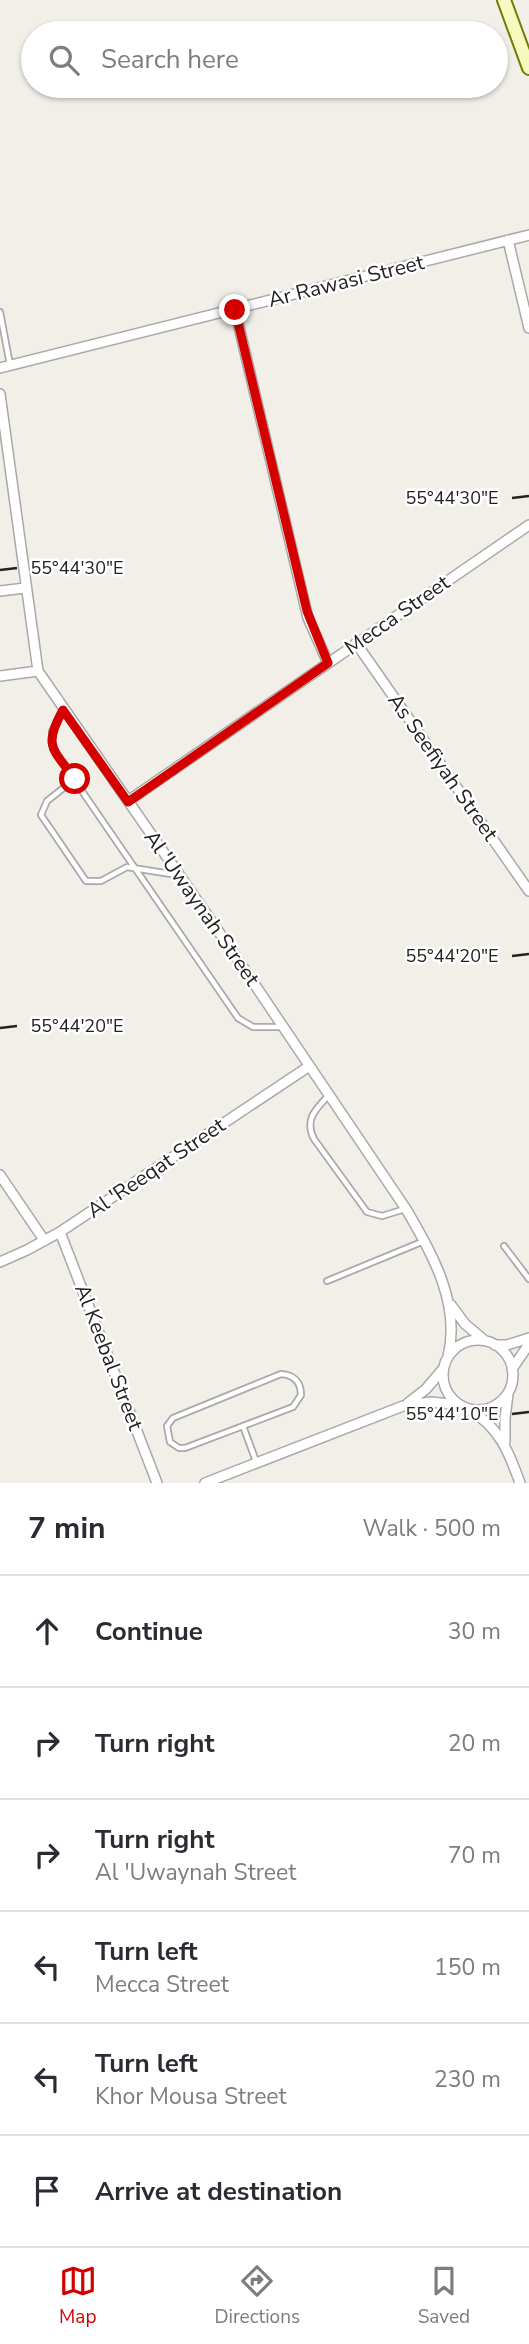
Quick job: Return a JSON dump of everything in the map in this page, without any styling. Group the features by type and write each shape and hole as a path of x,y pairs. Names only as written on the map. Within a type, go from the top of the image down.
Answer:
{"main road":[{"path":"504,0 529,68"}],"street":[{"name":"Ar Rawasi Street","path":"0,368 529,235"},
{"path":"508,240 529,328"},
{"path":"235,310 307,611 328,663"},
{"name":"Al 'Uwaynah Street","path":"0,394 5,467 38,671 406,1209 425,1241 440,1274 448,1301 451,1329 448,1357"},
{"name":"Mecca Street","path":"128,802 529,525"},
{"path":"0,591 25,588"},
{"name":"As Seefiyah Street","path":"356,643 529,891"},
{"path":"0,676 38,671"},
{"name":"Al 'Reeqat Street","path":"0,1262 27,1251 60,1232 308,1067"},
{"path":"0,1175 44,1240"},
{"name":"Al Keebal Street","path":"60,1232 157,1483"},
{"name":"Al 'Uwaynah Street","path":"448,1301 465,1325 490,1343"},
{"path":"205,1483 403,1406 426,1390 444,1367 448,1357 460,1345 477,1340 507,1345 529,1338"},
{"path":"490,1343 509,1360 512,1369 505,1418 505,1444"},
{"path":"512,1369 529,1344"},
{"path":"444,1367 445,1388 464,1407 485,1420 505,1444 520,1483"},
{"path":"403,1406 431,1402 480,1410 491,1408 508,1392"}],"lane":[{"path":"0,312 11,365"},
{"path":"63,710 52,731 51,743 239,1017 253,1027 284,1027"},
{"path":"75,779 43,806 42,819 86,881 101,881 123,868 180,876"},
{"path":"329,1095 311,1116 309,1128 314,1139 367,1212 382,1216 406,1209"},
{"path":"327,1281 425,1241"},
{"path":"504,1246 529,1279"},
{"path":"287,1375 297,1380 301,1390 296,1404 243,1426 185,1448 179,1448 170,1442 166,1431 173,1418 276,1376 287,1375"},
{"path":"243,1426 257,1464"}],"route":[{"path":"75,779 51,743 52,731 63,710 128,802 328,663 307,611 235,310"}]}
